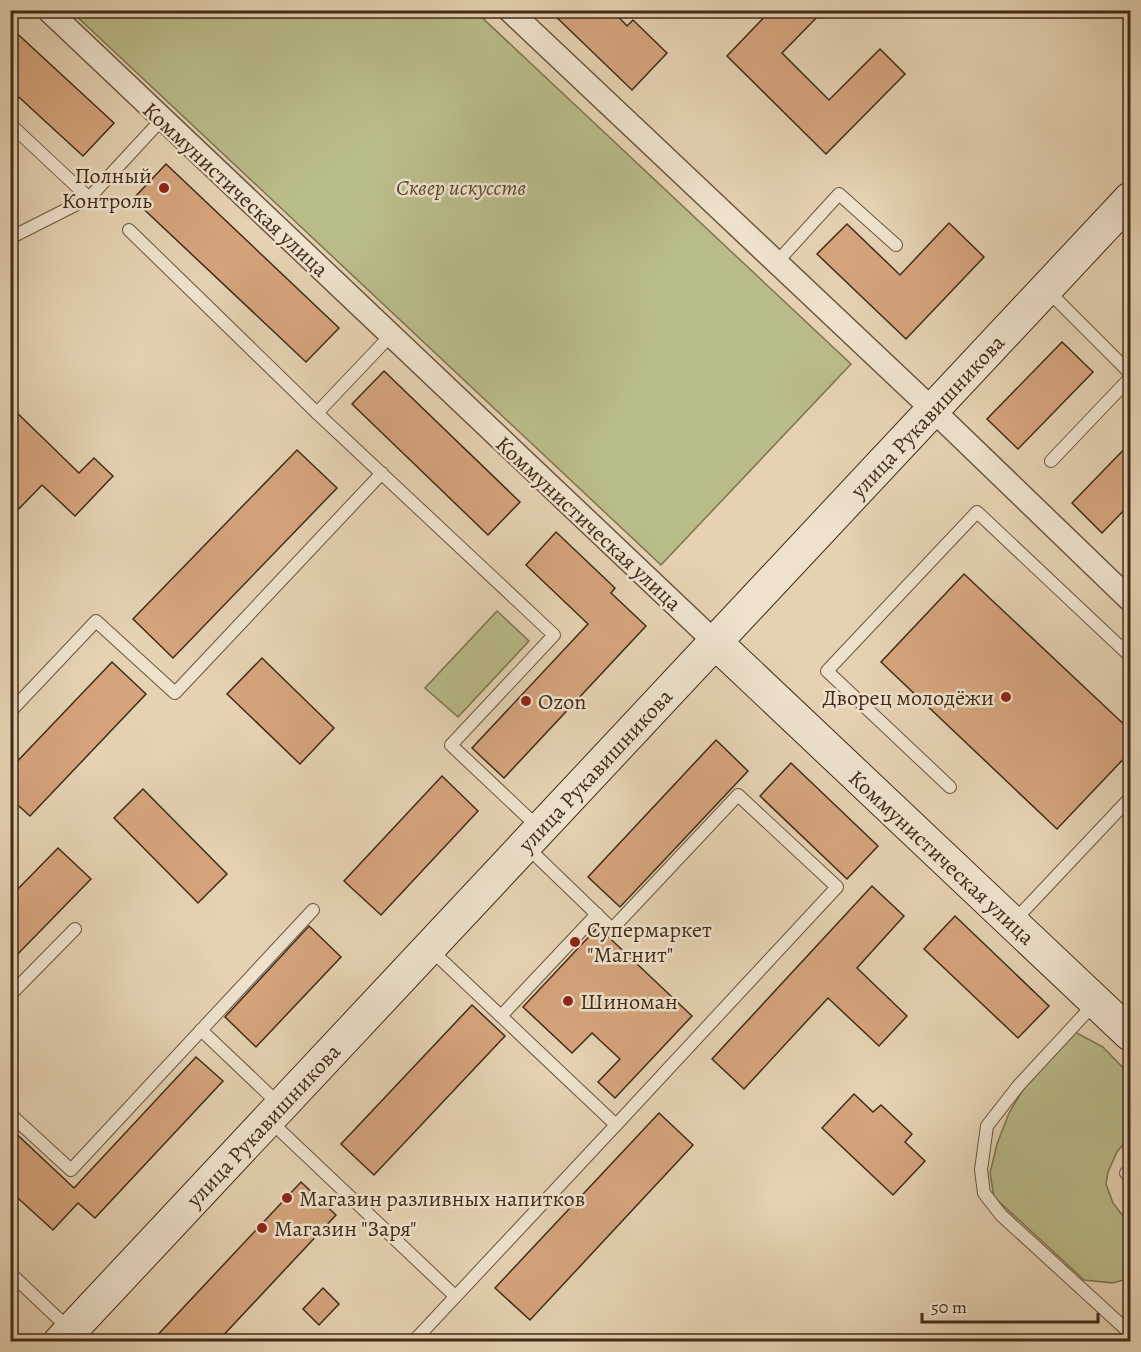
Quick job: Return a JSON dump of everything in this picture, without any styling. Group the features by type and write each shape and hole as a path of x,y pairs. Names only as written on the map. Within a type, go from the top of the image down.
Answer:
{"street":[{"name":"Коммунистическая улица","path":"48,10 1131,1034"},
{"path":"509,10 1131,600"},
{"name":"улица Рукавишникова","path":"71,1337 274,1113 1131,199"}],"lane":[{"path":"10,238 89,198 162,119"},
{"path":"10,124 89,198"},
{"path":"777,262 839,194 896,245"},
{"path":"129,230 317,412 554,635 451,745 612,929 738,795 837,887 412,1341"},
{"path":"1046,289 1131,373"},
{"path":"317,412 391,335"},
{"path":"1052,460 1131,378"},
{"path":"10,712 96,621 175,693 382,473"},
{"path":"950,788 827,671 977,512 1131,656"},
{"path":"1012,923 1131,798"},
{"path":"10,1113 70,1170 313,910"},
{"path":"501,1016 597,914"},
{"path":"10,995 75,929"},
{"path":"429,948 616,1125"},
{"path":"1095,1002 1019,1085 987,1126 981,1170 984,1193 1000,1215 1131,1333"},
{"path":"201,1030 274,1113 455,1296"},
{"path":"10,1273 71,1337"}],"green space":[{"name":"Сквер искусств","path":"71,11 475,11 851,364 661,565"},
{"path":"497,611 529,641 458,717 425,688"},
{"path":"1075,1032 1103,1047 1130,1075 1130,1136 1117,1152 1108,1172 1106,1184 1113,1203 1130,1225 1130,1278 1113,1283 1084,1280 994,1197 990,1173 997,1144 1009,1113 1046,1052"}],"building":[{"path":"549,10 612,10 627,26 633,20 667,53 632,90"},
{"path":"771,10 824,10 782,53 829,100 880,49 905,74 826,154 727,56"},
{"path":"10,27 114,123 83,156 10,89"},
{"path":"166,164 339,328 306,362 133,199"},
{"path":"949,223 984,257 906,339 817,254 847,224 900,275"},
{"path":"1062,342 1093,372 1018,449 987,419"},
{"path":"384,371 520,502 488,535 352,404"},
{"path":"10,406 79,473 94,458 113,476 75,516 42,485 10,518"},
{"path":"1131,442 1131,503 1102,533 1072,503"},
{"path":"297,450 337,488 173,658 133,619"},
{"path":"556,532 615,588 611,593 646,626 504,778 472,748 588,624 526,565"},
{"name":"Дворец молодёжи","path":"964,574 1131,731 1131,751 1057,829 881,662"},
{"path":"262,658 334,728 300,764 227,694"},
{"path":"112,662 146,694 30,816 10,798 10,769"},
{"path":"716,740 748,771 620,907 588,877"},
{"path":"791,763 878,846 847,879 760,796"},
{"path":"442,776 478,811 381,915 344,881"},
{"path":"143,789 227,874 198,903 114,818"},
{"path":"58,848 91,879 10,962 10,897"},
{"path":"872,886 904,916 857,968 907,1016 879,1046 828,998 744,1089 712,1059"},
{"path":"955,916 1049,1006 1018,1038 924,949"},
{"path":"309,926 341,957 256,1047 225,1017"},
{"path":"598,927 692,1016 615,1098 598,1082 620,1059 592,1033 572,1053 523,1007"},
{"path":"472,1005 505,1036 374,1175 341,1144"},
{"path":"196,1057 223,1081 95,1218 78,1203 53,1230 10,1191 10,1128 74,1188"},
{"path":"854,1094 873,1112 881,1105 912,1134 905,1142 925,1161 893,1195 822,1128"},
{"path":"659,1113 693,1145 530,1320 495,1288"},
{"path":"301,1182 336,1215 218,1341 152,1341"},
{"path":"323,1288 339,1304 319,1325 303,1309"}],"place":[{"name":"Полный Контроль","path":"164,188"},
{"name":"Дворец молодёжи","path":"1006,697"},
{"name":"Ozon","path":"526,701"},
{"name":"Супермаркет \"Магнит\"","path":"575,942"},
{"name":"Шиноман","path":"568,1001"},
{"name":"Магазин разливных напитков","path":"287,1198"},
{"name":"Магазин \"Заря\"","path":"262,1228"}]}
